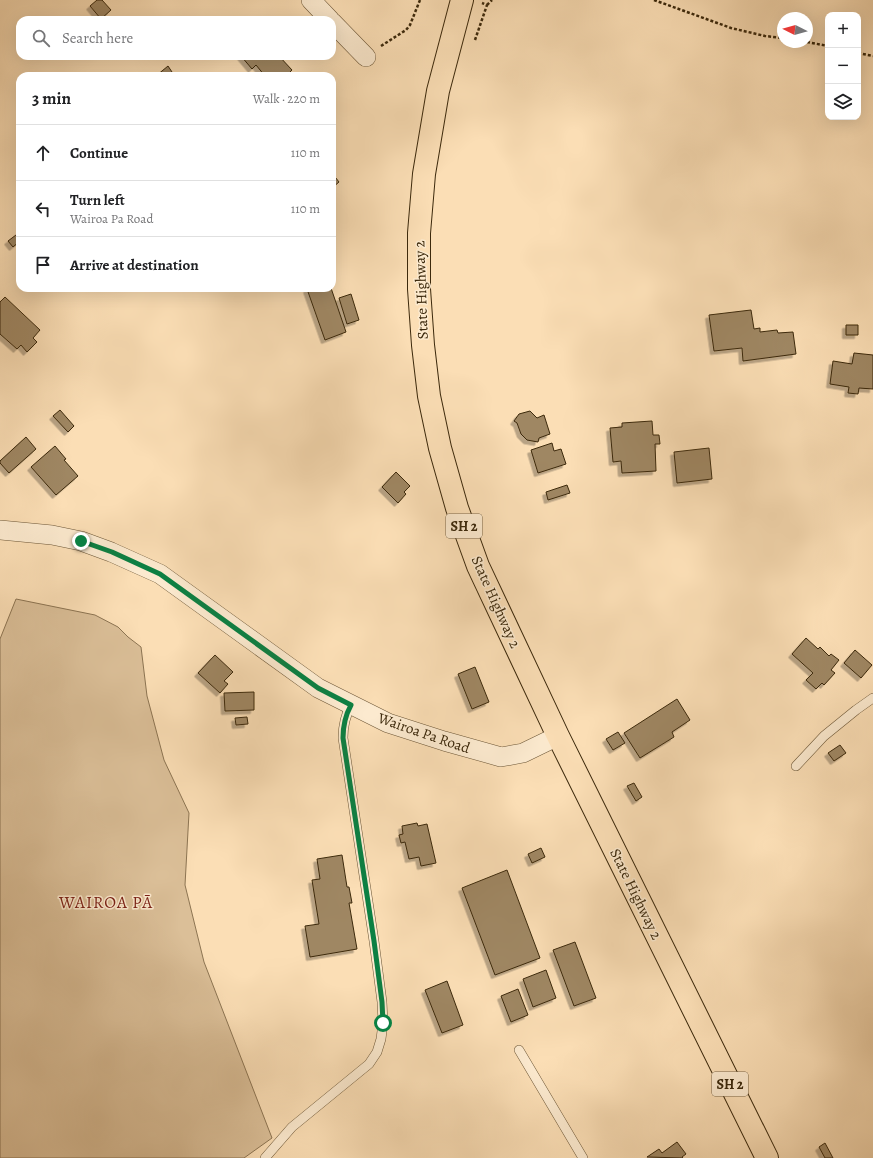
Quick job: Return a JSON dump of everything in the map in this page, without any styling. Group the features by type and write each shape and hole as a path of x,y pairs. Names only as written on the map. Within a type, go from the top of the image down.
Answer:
{"highway":[{"name":"State Highway 2","path":"471,1 438,91 424,174 419,233 419,289 423,345 429,396 440,448 457,508 478,566 558,736 767,1158"}],"street":[{"path":"311,0 326,16"},
{"path":"336,26 366,57"},
{"name":"Wairoa Pa Road","path":"0,530 52,535 81,541 112,552 160,574 318,688 388,723 501,757 523,753 558,736"}],"lane":[{"path":"796,766 824,736 873,698"},
{"path":"265,1158 292,1127 369,1064 377,1052 381,1039 383,1023 382,1002 343,738 344,720 351,705"},
{"path":"519,1050 583,1158"}],"path":[{"path":"366,57 406,30 410,25 420,0"},
{"path":"474,41 487,5 492,0"},
{"path":"654,0 731,28 777,37"},
{"path":"471,1 487,5"},
{"path":"813,43 825,45"},
{"path":"861,54 873,56"}],"shaded area":[{"path":"16,599 95,615 118,627 141,647 147,696 164,760 189,813 185,885 204,962 272,1138 244,1158 0,1158 0,639"}],"building":[{"path":"97,0 102,0 111,10 104,16 98,16 90,6"},
{"path":"244,60 283,60 292,70 290,72 262,72 256,65 252,69"},
{"path":"168,66 172,72 161,72"},
{"path":"16,235 16,244 13,247 8,241"},
{"path":"308,292 332,292 346,332 325,340"},
{"path":"351,294 359,320 347,324 339,298"},
{"path":"5,297 40,330 33,338 37,342 27,352 21,345 17,349 0,334 0,302"},
{"path":"751,310 754,329 760,328 760,332 777,330 778,333 793,332 796,354 743,361 742,348 714,351 709,315"},
{"path":"846,325 858,325 858,335 846,335"},
{"path":"854,353 873,355 873,389 859,388 858,394 848,393 849,387 830,384 833,361 852,364"},
{"path":"60,410 74,426 68,432 53,416"},
{"path":"530,411 537,418 544,415 550,434 539,438 538,442 527,440 521,434 517,423 514,421 519,414"},
{"path":"652,421 653,435 659,435 660,444 655,444 656,471 622,473 621,461 613,462 610,428 622,427 622,423"},
{"path":"26,437 36,449 9,473 0,461"},
{"path":"552,443 554,451 561,449 566,464 538,473 531,450"},
{"path":"55,446 66,459 64,460 78,476 56,495 31,467"},
{"path":"709,448 712,479 677,483 674,452"},
{"path":"396,472 410,486 404,492 406,494 398,503 382,487"},
{"path":"567,485 570,493 548,500 546,492"},
{"path":"806,638 818,649 820,647 829,656 831,654 839,660 831,670 835,673 824,685 822,683 816,689 806,680 813,673 792,654"},
{"path":"855,650 872,665 861,678 844,663"},
{"path":"215,655 233,672 224,681 228,684 220,693 198,673"},
{"path":"475,667 489,702 472,709 458,674"},
{"path":"254,692 254,710 225,711 224,693"},
{"path":"677,699 690,720 672,732 674,737 640,758 624,733"},
{"path":"247,717 248,724 236,725 235,718"},
{"path":"618,732 625,743 613,750 606,739"},
{"path":"840,745 846,753 834,761 828,753"},
{"path":"634,783 642,797 636,801 627,786"},
{"path":"417,823 418,826 427,824 436,863 421,866 419,857 409,859 405,842 401,843 399,835 403,834 402,826"},
{"path":"541,848 545,857 532,863 528,854"},
{"path":"342,855 347,887 349,887 352,903 349,903 357,949 310,957 305,926 319,924 312,880 320,879 317,859"},
{"path":"507,870 540,958 495,975 462,888"},
{"path":"575,942 596,998 574,1006 553,950"},
{"path":"546,970 556,998 533,1007 523,979"},
{"path":"447,981 463,1025 442,1033 425,990"},
{"path":"518,989 528,1015 511,1022 501,996"},
{"path":"677,1142 686,1154 682,1157 683,1158 647,1157 659,1149 662,1153"},
{"path":"825,1143 833,1158 825,1158 819,1147"}],"district":[{"name":"WAIROA PĀ","path":"106,902"}],"route":[{"path":"81,541 112,552 160,574 318,688 351,705 343,724 343,738 374,941 382,1002 383,1023"}]}
